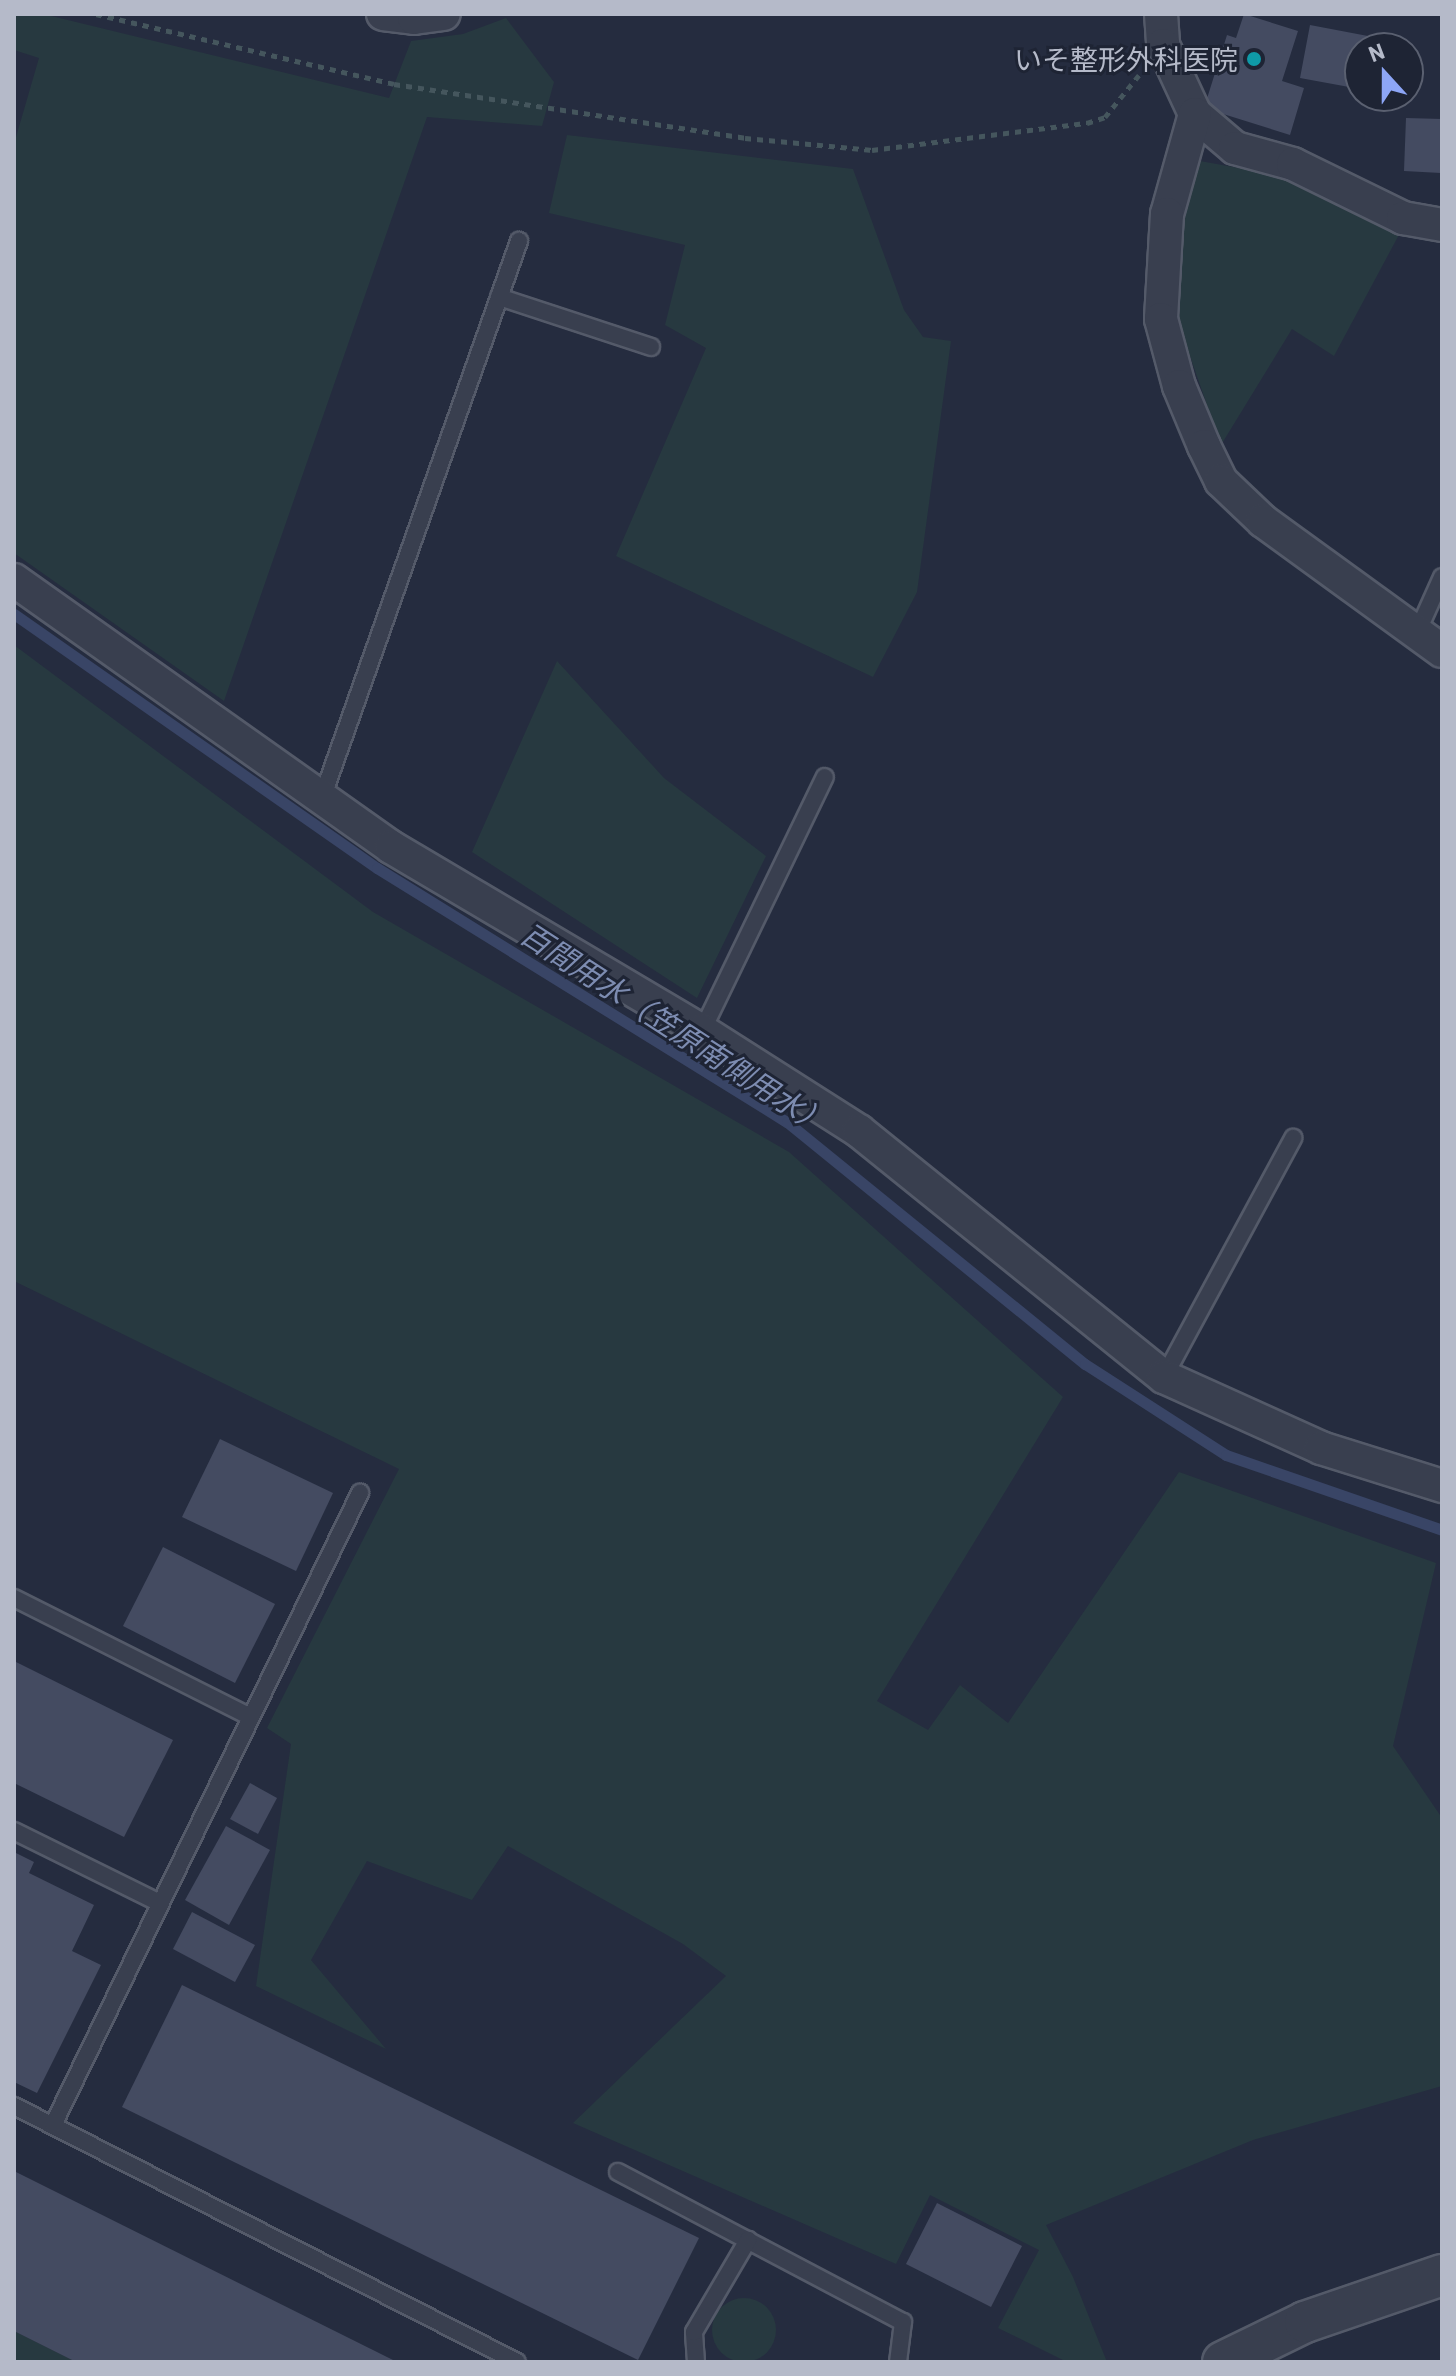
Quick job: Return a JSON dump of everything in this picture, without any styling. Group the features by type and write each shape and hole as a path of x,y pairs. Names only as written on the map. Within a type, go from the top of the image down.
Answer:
{"street":[{"path":"383,14 414,18 444,14"},
{"path":"1162,29 1195,114 1235,148 1293,164 1403,218 1442,225"},
{"path":"1195,114 1167,214 1161,319 1179,386 1204,446 1221,481 1263,521 1430,642"},
{"path":"14,580 391,847 702,1031 859,1131 1164,1377 1321,1448 1442,1486"},
{"path":"1223,2362 1305,2322 1442,2275"}],"lane":[{"path":"322,798 519,241"},
{"path":"499,297 651,347"},
{"path":"1430,642 1442,577"},
{"path":"702,1031 825,777"},
{"path":"1164,1377 1293,1138"},
{"path":"53,2125 360,1493"},
{"path":"14,1598 251,1717"},
{"path":"14,1831 160,1903"},
{"path":"14,2106 517,2362"},
{"path":"618,2172 903,2322 898,2362"},
{"path":"696,2362 694,2332 748,2240"}],"path":[{"path":"96,14 394,84 745,138 872,150 1087,123 1105,117 1162,29"}],"shaded area":[{"path":"14,14 43,14 389,98 411,41 463,34 506,18 554,82 542,126 427,117 224,701 14,553 14,144 39,58 14,50"},
{"path":"567,135 853,169 904,310 923,337 951,341 917,592 873,677 616,556 706,348 665,325 685,245 549,213"},
{"path":"1200,161 1300,179 1401,231 1334,356 1292,329 1221,445 1177,319 1181,218"},
{"path":"14,645 373,912 789,1152 1063,1397 877,1701 928,1730 960,1685 1008,1723 1179,1472 1436,1563 1393,1746 1442,1818 1442,2086 1253,2140 1046,2225 1073,2277 1107,2362 1067,2362 998,2328 1039,2250 930,2195 896,2264 573,2123 726,1976 683,1944 508,1846 472,1900 367,1861 311,1960 386,2049 256,1986 291,1744 267,1728 399,1469 14,1281"},
{"path":"557,661 664,778 766,856 697,998 472,852"},
{"path":"738,2298 750,2298 767,2307 774,2318 774,2342 767,2353 750,2362 738,2362 726,2357 717,2348 712,2336 712,2324 717,2312 726,2303"},
{"path":"14,2331 76,2362 14,2362"}],"building":[{"name":"いそ整形外科医院","path":"1244,14 1298,31 1282,81 1304,88 1290,135 1204,108 1227,35 1236,38"},
{"path":"1310,25 1347,32 1344,32 1344,86 1300,78"},
{"path":"1406,118 1442,119 1441,173 1404,171"},
{"path":"220,1439 333,1493 296,1571 182,1517"},
{"path":"163,1547 275,1604 235,1683 123,1626"},
{"path":"14,1661 173,1740 124,1837 14,1783"},
{"path":"250,1783 277,1798 258,1834 230,1819"},
{"path":"226,1826 270,1850 229,1925 185,1900"},
{"path":"14,1852 34,1862 29,1873 94,1905 72,1951 101,1965 37,2093 14,2082"},
{"path":"192,1912 255,1945 235,1982 173,1949"},
{"path":"182,1985 699,2238 638,2360 122,2107"},
{"path":"14,2171 397,2362 76,2362 14,2331"},
{"path":"937,2203 1022,2246 991,2307 906,2264"}],"waterway":[{"name":"百間用水（笠原南側用水）","path":"14,614 377,868 787,1122 1085,1364 1226,1455 1442,1530"}],"place":[{"name":"いそ整形外科医院","path":"1254,59"}]}
